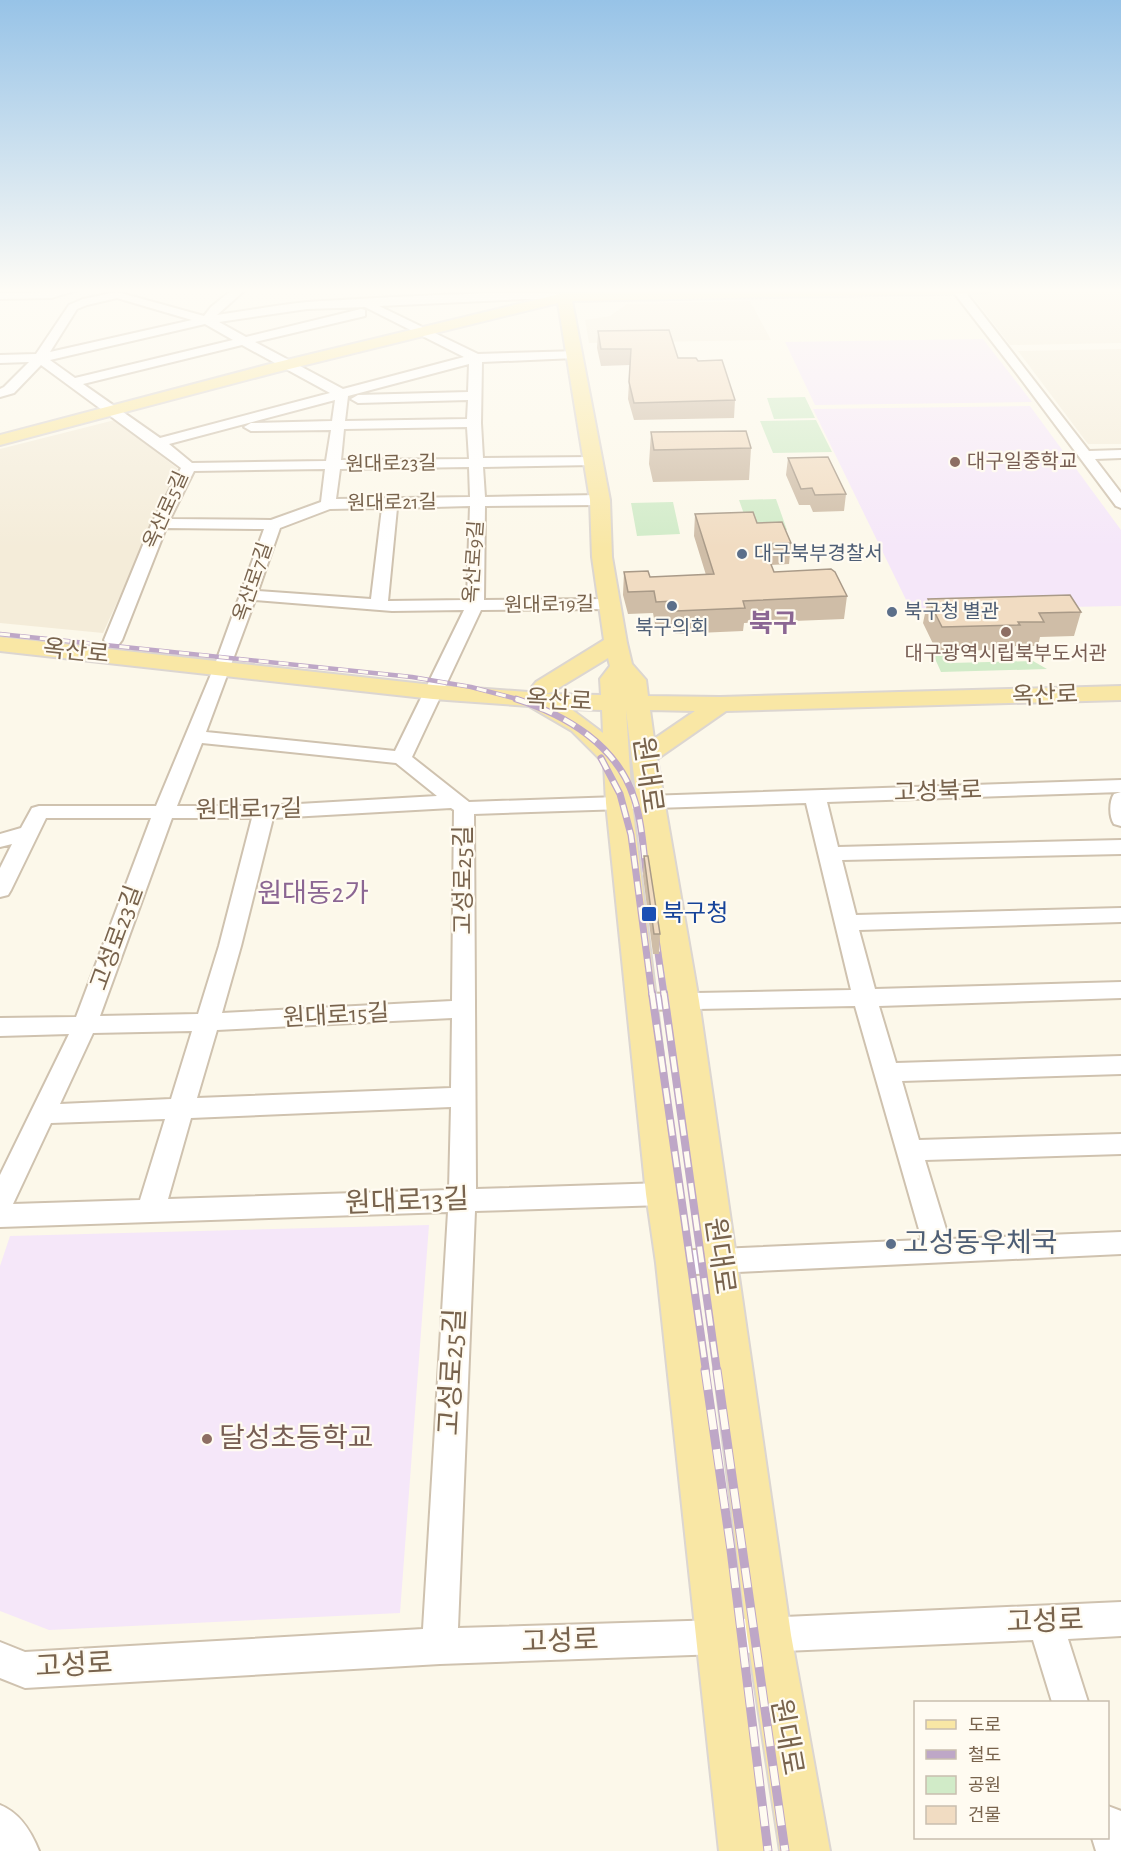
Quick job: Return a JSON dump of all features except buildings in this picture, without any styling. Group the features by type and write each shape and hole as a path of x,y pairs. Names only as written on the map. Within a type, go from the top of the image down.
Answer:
{"main road":[{"path":"0,440 246,375"},
{"name":"원대로","path":"578,375 600,500 602,557 621,666 612,679 624,698 634,802 640,1002 720,1637 744,1851"},
{"path":"0,630 113,640 226,659"},
{"path":"616,643 536,693 545,705 630,759 720,704"},
{"name":"옥산로","path":"0,644 226,659 436,684 536,693 720,704 915,701 1121,693"},
{"name":"옥산로","path":"624,698 1121,684"},
{"name":"원대로","path":"634,802 684,1001 769,1635 805,1851"}],"street":[{"path":"0,393 9,390 23,375"},
{"name":"옥산로5길","path":"62,375 160,442 189,467 160,523 113,640"},
{"path":"71,383 102,375"},
{"path":"303,375 341,397 474,396"},
{"path":"160,442 341,397 416,375"},
{"name":"옥산로9길","path":"436,684 475,606 478,501 474,423 475,375"},
{"path":"1025,375 1121,503"},
{"path":"328,504 341,397"},
{"path":"214,428 474,423"},
{"path":"1084,455 1121,454"},
{"name":"원대로23길","path":"189,467 594,461"},
{"name":"원대로21길","path":"328,504 600,500"},
{"path":"379,605 390,503"},
{"name":"옥산로7길","path":"226,659 273,525 328,504"},
{"path":"160,523 273,525"},
{"name":"원대로19길","path":"249,595 379,605 611,604"},
{"name":"고성로23길","path":"0,1203 85,1026 164,811 226,659"},
{"path":"193,736 402,758 436,684"},
{"name":"고성로25길","path":"402,758 461,804 634,802"},
{"name":"고성북로","path":"634,802 1121,786"},
{"path":"814,796 866,999 939,1251"},
{"path":"1121,798 1121,820"},
{"name":"고성로25길","path":"440,1646 462,1200 464,1009 461,804"},
{"name":"원대로17길","path":"29,832 39,812 264,812 461,804"},
{"path":"152,1209 230,946 264,812"},
{"path":"0,841 29,832"},
{"path":"0,890 29,832"},
{"path":"829,854 1121,847"},
{"path":"847,923 1121,915"},
{"path":"640,1002 866,999 1121,990"},
{"name":"원대로15길","path":"0,1027 208,1022 464,1009"},
{"path":"887,1072 1121,1065"},
{"path":"43,1114 464,1097"},
{"path":"910,1150 1121,1144"},
{"name":"원대로13길","path":"0,1216 152,1209 663,1194"},
{"path":"674,1263 1121,1243"},
{"name":"고성로","path":"0,1660 25,1670 440,1646 720,1637 1121,1619"},
{"path":"1045,1622 1070,1701"},
{"path":"0,1824 20,1851"}],"shaded area":[{"path":"801,375 1011,375 1032,402 815,405"},
{"path":"1036,375 1121,375 1121,444 1088,444"},
{"name":"대구일중학교","path":"1030,406 1121,530 1121,606 911,610 813,409"},
{"path":"115,420 178,469 103,633 0,623 0,449"},
{"name":"달성초등학교","path":"429,1225 400,1613 49,1630 0,1611 0,1266 10,1236"}],"green space":[{"path":"805,397 815,418 774,419 767,398"},
{"path":"816,420 832,452 773,453 760,421"},
{"path":"776,499 787,530 750,531 739,500"},
{"path":"673,502 680,534 637,536 631,503"},
{"path":"932,652 945,652 950,663 1033,661 1047,669 941,672"}],"railway":[{"path":"0,634 412,677 471,687 521,700"},
{"path":"516,699 571,723 602,748 615,762 626,779 637,807 646,871"},
{"path":"601,758 620,794 631,835 652,995"},
{"path":"656,939 664,995"},
{"path":"652,993 706,1371"},
{"path":"664,993 717,1371"},
{"path":"705,1370 731,1550 768,1851"},
{"path":"717,1370 785,1851"}],"place":[{"name":"대구일중학교","path":"955,462"},
{"name":"대구북부경찰서","path":"742,554"},
{"name":"북구의회","path":"672,606"},
{"name":"북구청 별관","path":"892,612"},
{"name":"대구광역시립북부도서관","path":"1006,632"},
{"name":"북구청","path":"649,914"},
{"name":"고성동우체국","path":"891,1244"},
{"name":"달성초등학교","path":"207,1439"}],"district":[{"name":"북구","path":"773,624"},
{"name":"원대동2가","path":"313,893"}]}
